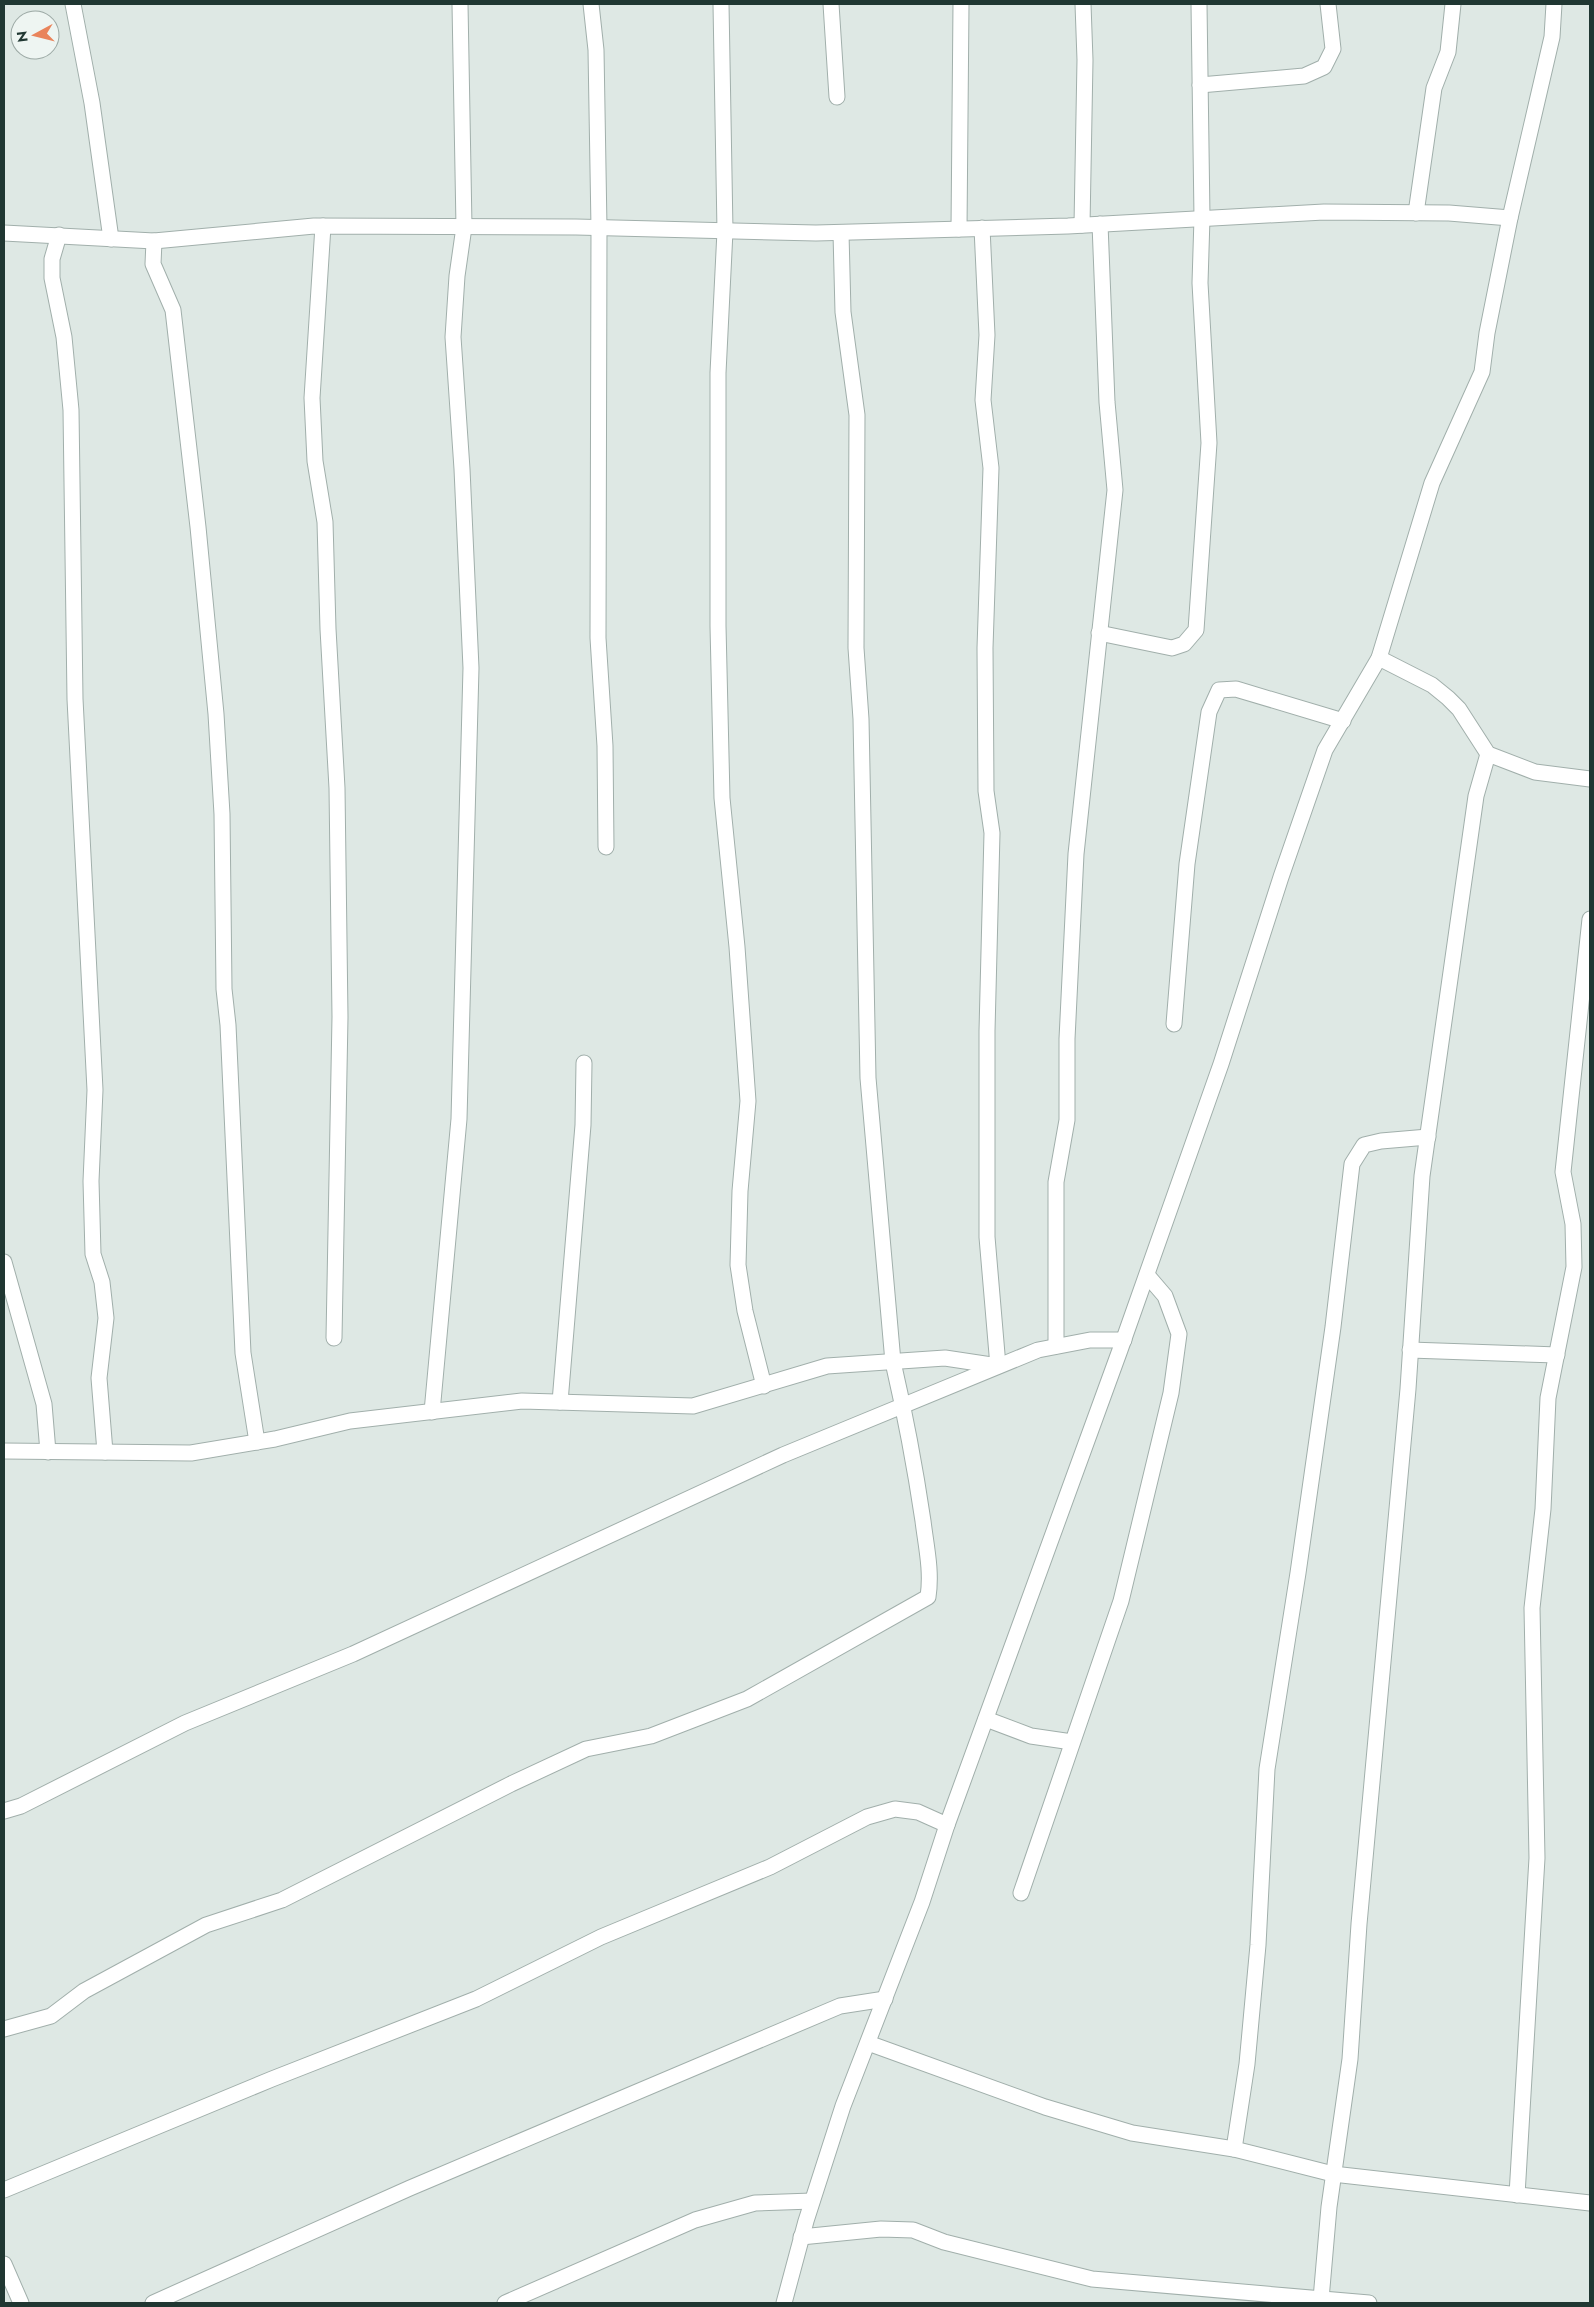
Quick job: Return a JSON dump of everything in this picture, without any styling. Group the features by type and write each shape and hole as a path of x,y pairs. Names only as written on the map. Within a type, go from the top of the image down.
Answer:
{"street":[{"path":"73,4 92,104 111,239"},
{"path":"432,1412 459,1118 471,668 462,469 453,337 457,276 464,227 460,4"},
{"path":"591,4 596,50 599,228 598,638 605,746 606,847"},
{"path":"721,4 725,231 718,373 718,626 722,798 737,947 748,1101 740,1191 738,1265 745,1311 764,1386"},
{"path":"831,4 837,96"},
{"path":"959,229 960,4"},
{"path":"1082,225 1085,60 1083,4"},
{"path":"1099,634 1172,648 1184,644 1196,630 1209,443 1200,284 1202,218 1199,4"},
{"path":"1200,85 1304,76 1324,67 1333,49 1328,4"},
{"path":"1416,213 1434,88 1448,52 1453,4"},
{"path":"784,2303 801,2237 843,2106 922,1902 947,1825 1124,1340 1221,1064 1281,877 1326,750 1379,658 1432,483 1482,372 1487,333 1510,218 1552,37 1554,4"},
{"path":"4,232 154,241 323,226 841,232 1082,225 1324,212 1416,213 1510,218"},
{"path":"1056,1346 1056,1182 1068,1120 1067,1039 1076,854 1115,490 1107,402 1100,224"},
{"path":"323,226 312,398 315,461 325,522 328,629 337,788 340,1017 334,1338"},
{"path":"982,228 987,335 983,400 991,468 985,648 986,791 992,833 987,1031 987,1237 998,1366"},
{"path":"4,2029 51,2016 84,1991 206,1925 282,1900 511,1784 586,1749 650,1736 746,1699 928,1597 931,1579 903,1405 893,1362 868,1078 861,719 856,648 858,414 843,312 841,232"},
{"path":"59,236 52,259 52,278 64,336 72,410 75,699 95,1090 91,1181 93,1254 102,1282 106,1318 99,1378 105,1452"},
{"path":"154,241 153,264 161,286 174,310 216,714 222,814 224,989 228,1025 234,1140 243,1354 257,1442"},
{"path":"1379,658 1432,685 1448,698 1459,709 1488,754 1534,772 1590,779"},
{"path":"1174,1024 1186,864 1209,712 1219,690 1236,689 1343,721"},
{"path":"1321,2299 1333,2174 1350,2059 1359,1924 1410,1350 1422,1176 1476,796 1488,754"},
{"path":"1517,2195 1537,1858 1532,1608 1543,1509 1548,1398 1574,1267 1573,1224 1563,1172 1590,919"},
{"path":"560,1402 583,1124 584,1063"},
{"path":"1234,2149 1247,2064 1258,1945 1267,1769 1331,1347 1352,1164 1364,1145 1381,1141 1428,1137"},
{"path":"4,1262 44,1404 48,1452"},
{"path":"1021,1893 1120,1601 1171,1393 1179,1334 1165,1296 1147,1275"},
{"path":"4,1811 20,1806 185,1724 353,1654 584,1549 783,1455 1038,1350 1090,1340 1124,1340"},
{"path":"1410,1350 1557,1355"},
{"path":"4,1451 191,1453 257,1442 350,1421 522,1401 693,1406 827,1366 946,1358 998,1366"},
{"path":"986,1719 1031,1736 1072,1742"},
{"path":"4,2190 263,2082 476,1999 601,1937 770,1867 867,1817 895,1808 918,1812 947,1825"},
{"path":"153,2303 410,2188 840,2006 885,1999"},
{"path":"868,2043 1045,2107 1132,2132 1234,2149 1333,2174 1590,2204"},
{"path":"506,2303 695,2220 755,2203 812,2201"},
{"path":"801,2237 881,2229 913,2230 944,2242 1092,2279 1369,2303"},
{"path":"4,2264 21,2303"}]}
